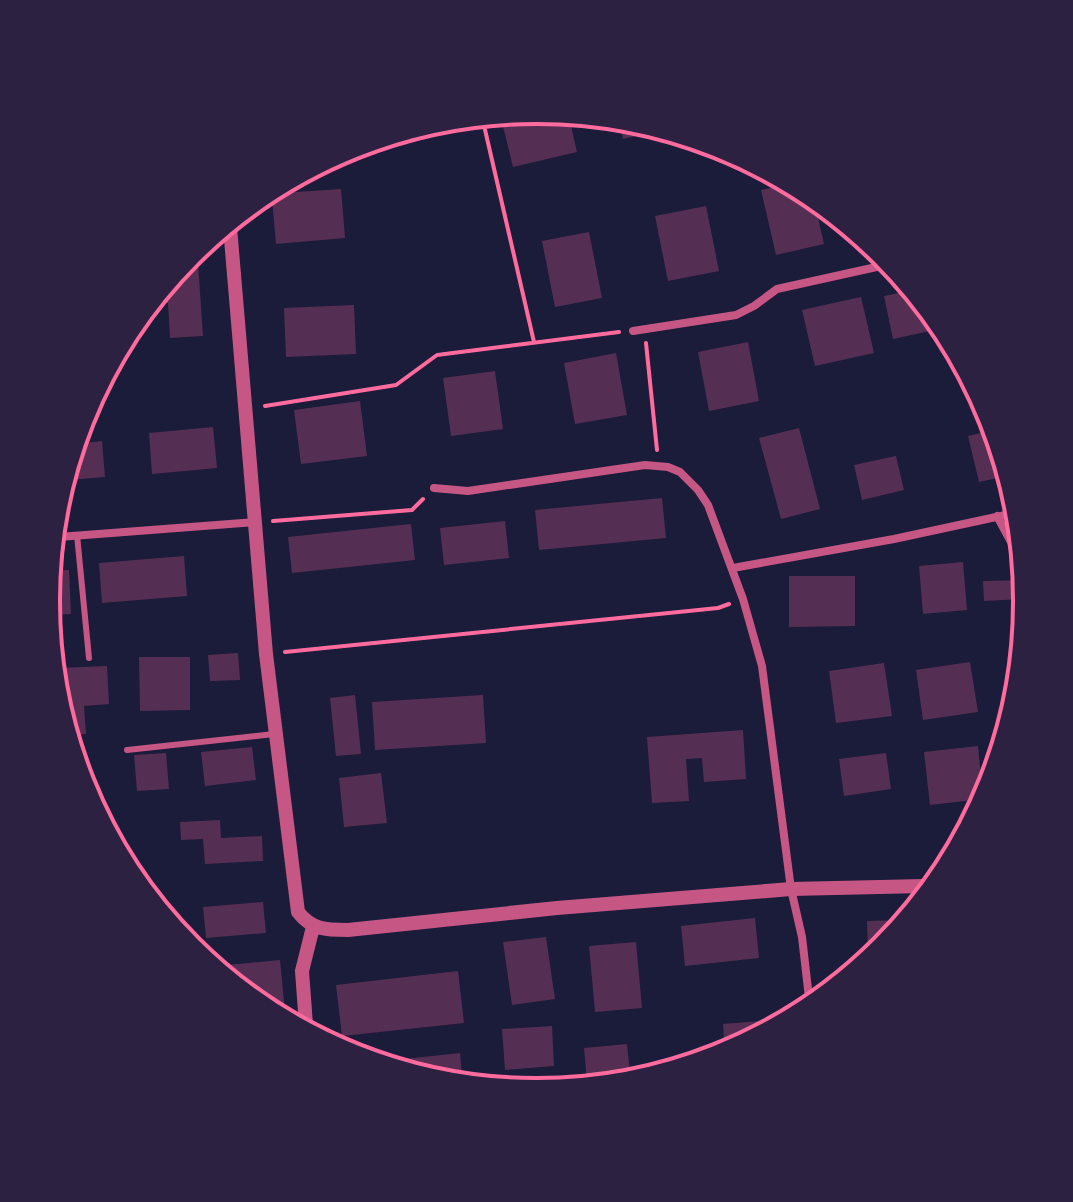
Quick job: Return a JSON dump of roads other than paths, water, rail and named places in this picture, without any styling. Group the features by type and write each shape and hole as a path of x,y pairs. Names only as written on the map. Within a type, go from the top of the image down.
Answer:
{"street":[{"path":"231,236 275,734 298,912 313,927 348,930 557,908 791,889 919,886"},
{"path":"633,331 736,315 777,289 876,267"},
{"path":"434,488 468,491 656,465 680,472 698,490 708,505 733,568 762,666 791,889 802,937 808,992"},
{"path":"733,568 894,539 1005,515"},
{"path":"997,516 1009,538"},
{"path":"64,536 256,522"},
{"path":"305,1018 302,971 313,927"}],"lane":[{"path":"77,535 89,658"},
{"path":"127,750 275,734"}]}
